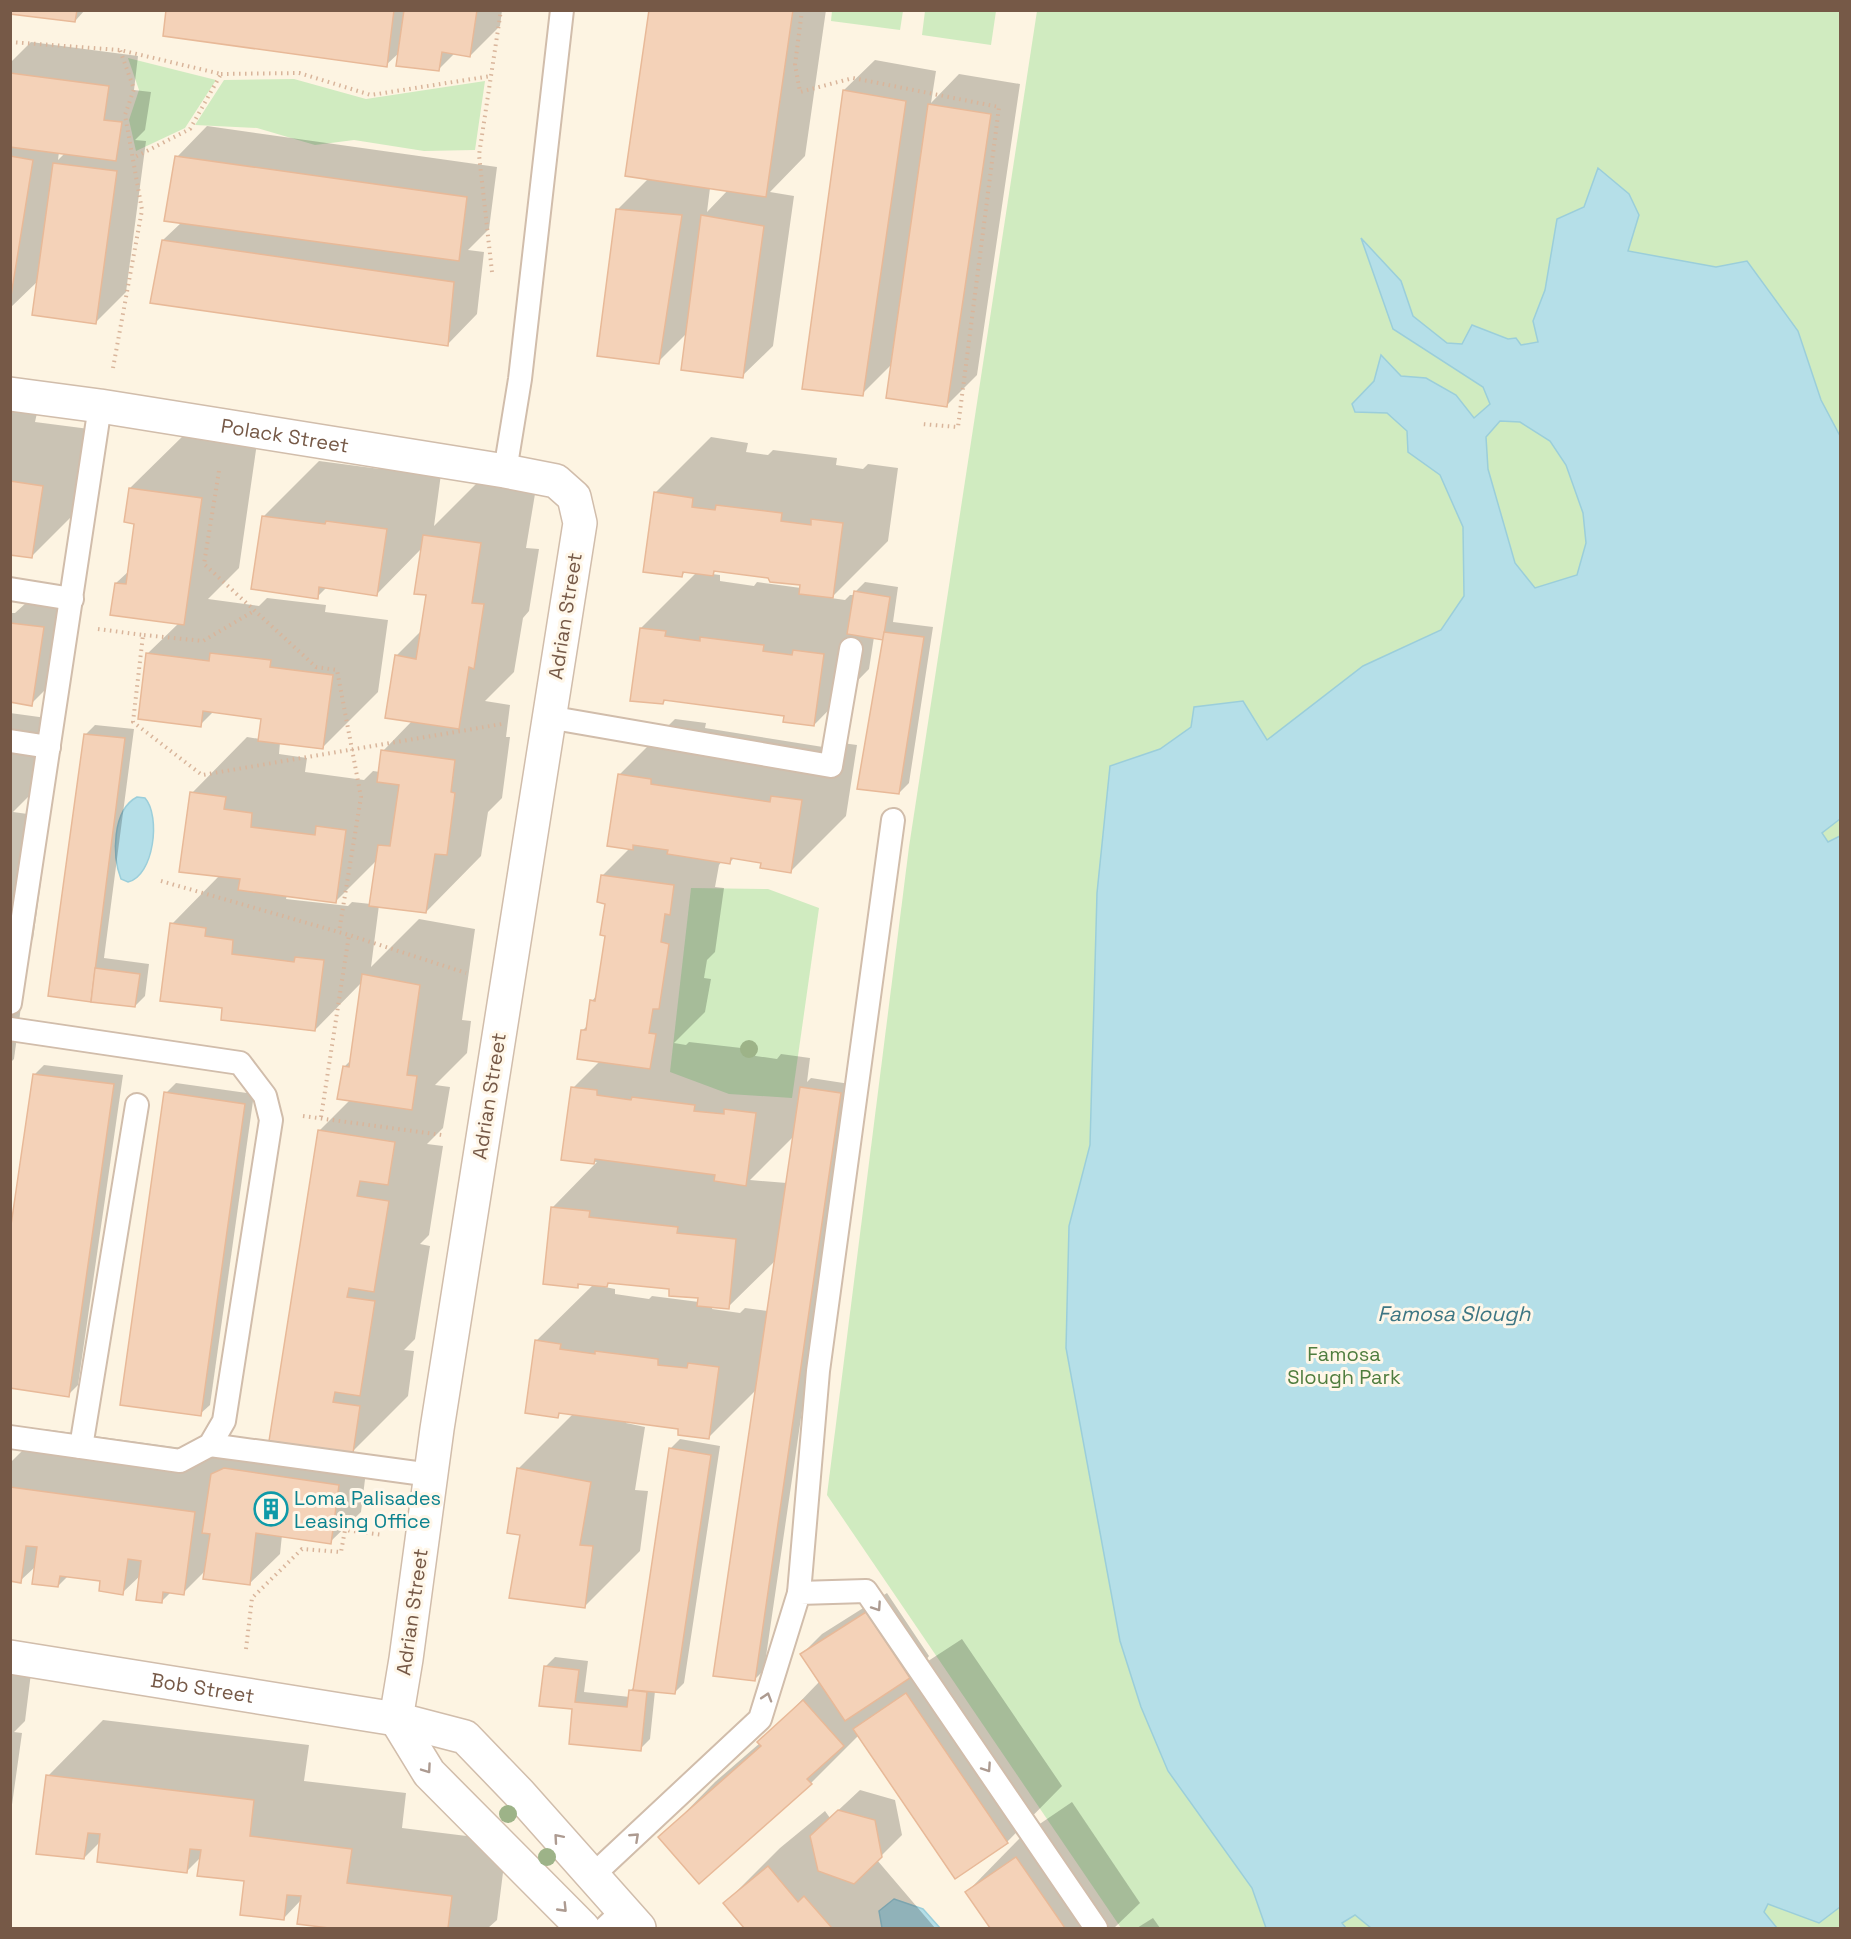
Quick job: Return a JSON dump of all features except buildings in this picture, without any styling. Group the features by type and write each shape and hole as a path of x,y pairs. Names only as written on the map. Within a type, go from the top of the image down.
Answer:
{"street":[{"name":"Polack Street","path":"10,394 100,406 505,471 556,482"},
{"name":"Adrian Street","path":"396,1719 431,1475 580,523 574,497 556,482"},
{"name":"Bob Street","path":"10,1657 396,1719"},
{"path":"396,1719 465,1737 519,1793 592,1876 622,1923"},
{"path":"396,1719 429,1773 583,1929"}],"lane":[{"path":"505,471 520,379 562,10"},
{"path":"10,1003 100,406"},
{"path":"10,589 72,599"},
{"path":"548,717 831,766 851,649"},
{"path":"10,741 49,747"},
{"path":"592,1876 760,1719 799,1593 818,1371 893,820"},
{"path":"10,1029 240,1062 266,1096 271,1120 225,1421 210,1444 180,1461 10,1437"},
{"path":"81,1447 137,1105"},
{"path":"210,1444 431,1475"},
{"path":"799,1593 866,1591 1096,1929"}],"path":[{"path":"492,272 479,155 501,10"},
{"path":"801,10 795,65 800,92 853,78 999,107 958,427 922,424"},
{"path":"10,42 120,50 221,74 299,73 371,95 491,76"},
{"path":"113,368 142,210 125,115 134,89 120,50"},
{"path":"133,158 190,129 221,74"},
{"path":"219,471 204,564 316,667 337,670 361,797 339,932"},
{"path":"68,625 203,641 254,611"},
{"path":"143,635 133,722 202,775 502,724"},
{"path":"161,880 349,935 466,973"},
{"path":"321,1118 349,935"},
{"path":"270,1114 321,1118 442,1135"},
{"path":"246,1649 252,1598 302,1550 341,1552 345,1530 384,1535"}],"green space":[{"path":"832,11 903,11 900,30 831,21"},
{"path":"925,11 996,11 991,45 922,35"},
{"name":"Famosa Slough","path":"1037,11 1840,11 1840,1928 1121,1928 827,1495 909,847"},
{"path":"128,58 216,80 185,128 136,151 129,120 139,90"},
{"path":"294,79 366,99 485,81 475,150 424,151 354,140 315,145 257,128 195,125 224,80"},
{"path":"691,888 768,889 819,908 792,1098 729,1094 670,1072"}],"water":[{"name":"Famosa Slough","path":"1598,168 1629,194 1639,215 1628,251 1716,267 1747,261 1798,331 1821,400 1840,436 1840,819 1822,833 1828,842 1840,836 1840,1907 1819,1923 1768,1904 1764,1912 1777,1928 1371,1928 1355,1915 1342,1923 1346,1928 1266,1928 1252,1888 1168,1771 1141,1707 1120,1641 1066,1348 1069,1226 1090,1145 1097,893 1110,766 1160,749 1191,727 1194,707 1243,701 1267,740 1363,666 1441,630 1464,596 1463,527 1440,475 1408,452 1407,431 1387,413 1355,412 1352,404 1374,381 1381,355 1401,376 1426,378 1456,395 1474,418 1490,404 1483,387 1393,329 1361,238 1401,281 1413,316 1447,343 1462,344 1472,325 1508,339 1516,338 1521,345 1538,342 1533,321 1545,290 1557,219 1584,207","holes":["1500,421 1520,422 1550,441 1566,465 1583,513 1586,543 1577,575 1535,588 1515,563 1488,469 1486,437"]},
{"path":"137,797 145,798 150,807 154,831 149,858 144,869 128,882 121,879 118,869 116,834 123,812"},
{"path":"894,1899 923,1909 940,1928 882,1928 879,1911"}],"place":[{"name":"Loma Palisades Leasing Office","path":"271,1509"}],"park label":[{"name":"Famosa Slough Park","path":"1344,1366"}]}
